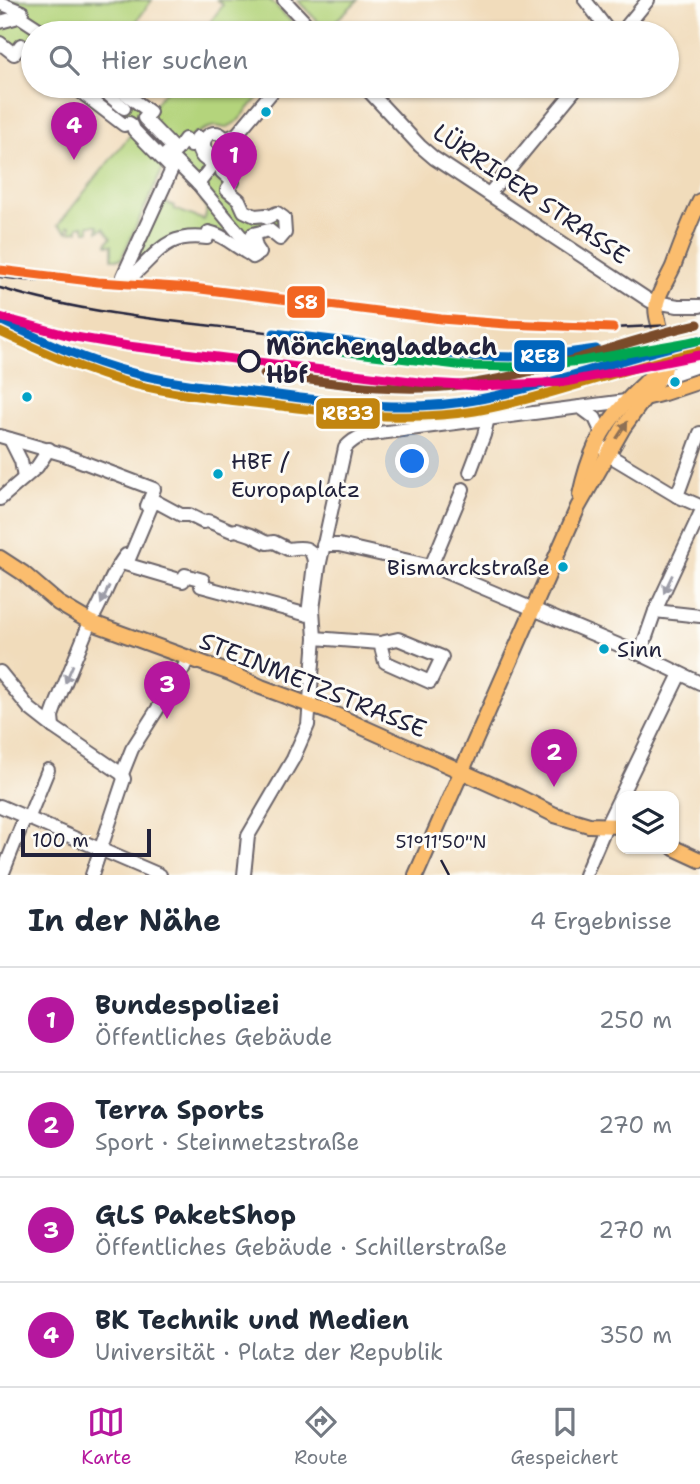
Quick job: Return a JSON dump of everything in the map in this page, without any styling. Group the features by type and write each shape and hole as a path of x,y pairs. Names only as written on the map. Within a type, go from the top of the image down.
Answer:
{"main road":[{"path":"578,507 590,455 601,435 612,417 651,377 659,364 660,357 649,308 666,264 685,234 700,201"},
{"path":"416,875 578,507 607,454 666,366 667,351 653,302"},
{"path":"626,401 700,382"},
{"name":"STEINMETZSTRASSE","path":"0,558 23,573 58,603 90,622 228,672 359,724 555,815 589,825 616,826"},
{"path":"679,850 700,860"}],"street":[{"path":"284,0 304,21"},
{"path":"585,0 601,21"},
{"path":"631,21 648,0"},
{"path":"0,3 22,12 19,15 27,21"},
{"path":"0,8 21,23"},
{"path":"0,22 15,18"},
{"path":"0,43 14,54 21,45"},
{"path":"92,98 124,125 132,125 172,169 123,276 130,278 140,271 155,252 170,243 184,238 207,238 209,232 228,240 253,257 257,255"},
{"path":"112,98 198,184 257,255"},
{"path":"131,98 147,110"},
{"path":"225,140 237,134 267,98"},
{"name":"LÜRRIPER STRASSE","path":"375,98 434,158 653,302"},
{"path":"489,194 568,98"},
{"path":"139,123 147,110"},
{"path":"147,110 149,112 144,118 176,151 185,139 191,146 198,137 198,150 204,159 223,161 226,167 222,172 233,182 227,190 239,200 244,211 255,216 266,215 267,218 277,213 284,218 285,233 280,239 269,230 253,234 260,253 257,255"},
{"path":"198,184 213,165"},
{"path":"653,302 700,306"},
{"path":"667,351 675,360 696,366"},
{"path":"244,875 248,836 301,743 308,725 315,638 313,609 316,565 312,554 299,546 288,549 274,542 267,543 251,534 232,531 189,515 183,516 152,503 125,564 183,581 185,575 203,580 201,586 308,615 316,565 345,448 355,438 626,401 659,378 696,366"},
{"path":"580,407 595,418 601,435 601,445 607,454 677,496 700,506"},
{"path":"470,472 488,418"},
{"path":"677,496 700,433"},
{"path":"5,437 49,450 154,489 128,554 118,566 90,622 52,716 53,727"},
{"path":"5,437 21,461 24,478"},
{"path":"0,499 37,467 49,450"},
{"path":"431,566 461,492"},
{"path":"640,654 656,611 700,514"},
{"path":"323,545 339,545 431,566 640,654 700,683"},
{"path":"656,611 700,616"},
{"path":"315,638 380,643 398,639 442,657 430,682 385,662 380,643"},
{"path":"121,774 132,748 188,658"},
{"path":"0,672 30,709 121,774 124,779 92,875"},
{"path":"585,875 680,674"},
{"path":"2,875 48,770"},
{"path":"0,806 160,875"}],"green space":[{"path":"1,0 152,0 137,21 21,21 21,46 14,54 0,43"},
{"path":"217,0 270,0 291,21 211,21 223,5"},
{"path":"297,0 358,0 336,21 317,21"},
{"path":"90,98 131,98 149,111 159,98 258,98 238,121 226,128 215,126 187,138 198,150 223,161 227,190 242,208 274,215 285,233 269,230 228,240 184,238 123,276 171,170 165,164 121,259 112,259 112,245 107,245 111,238 104,228 98,231 98,225 89,225 89,231 85,231 84,226 78,226 78,231 71,232 71,226 68,226 68,232 58,225 134,130","holes":["176,170 203,198 201,200 206,207 204,220 174,209 174,206 162,201"]}],"railway":[{"path":"0,277 98,282"},
{"path":"0,288 101,311 274,333"},
{"path":"613,328 700,322"}],"transit line":[{"name":"S8","path":"0,270 98,282 193,288 441,319 613,328"},
{"path":"0,317 70,336 128,346 427,383 480,386 565,382 700,355"},
{"name":"RE8","path":"0,320 82,356 152,377 208,387 380,406 427,406 475,400 532,387 700,340"},
{"path":"264,374 387,388 461,385 521,374 698,324"},
{"name":"RB33","path":"0,332 82,368 151,388 206,397 377,416 426,416 475,411 700,351"},
{"name":"RE8","path":"274,333 467,356 522,357 596,349"},
{"path":"273,343 466,366 522,367 581,361 700,340"}],"place":[{"name":"BK Technik und Medien","path":"74,160"},
{"name":"Bundespolizei","path":"234,190"},
{"name":"Mönchengladbach Hbf","path":"249,361"},
{"name":"HBF / Europaplatz","path":"218,474"},
{"name":"Bismarckstraße","path":"563,567"},
{"name":"Sinn","path":"604,649"},
{"name":"GLS PaketShop","path":"167,719"},
{"name":"Terra Sports","path":"554,787"}]}
